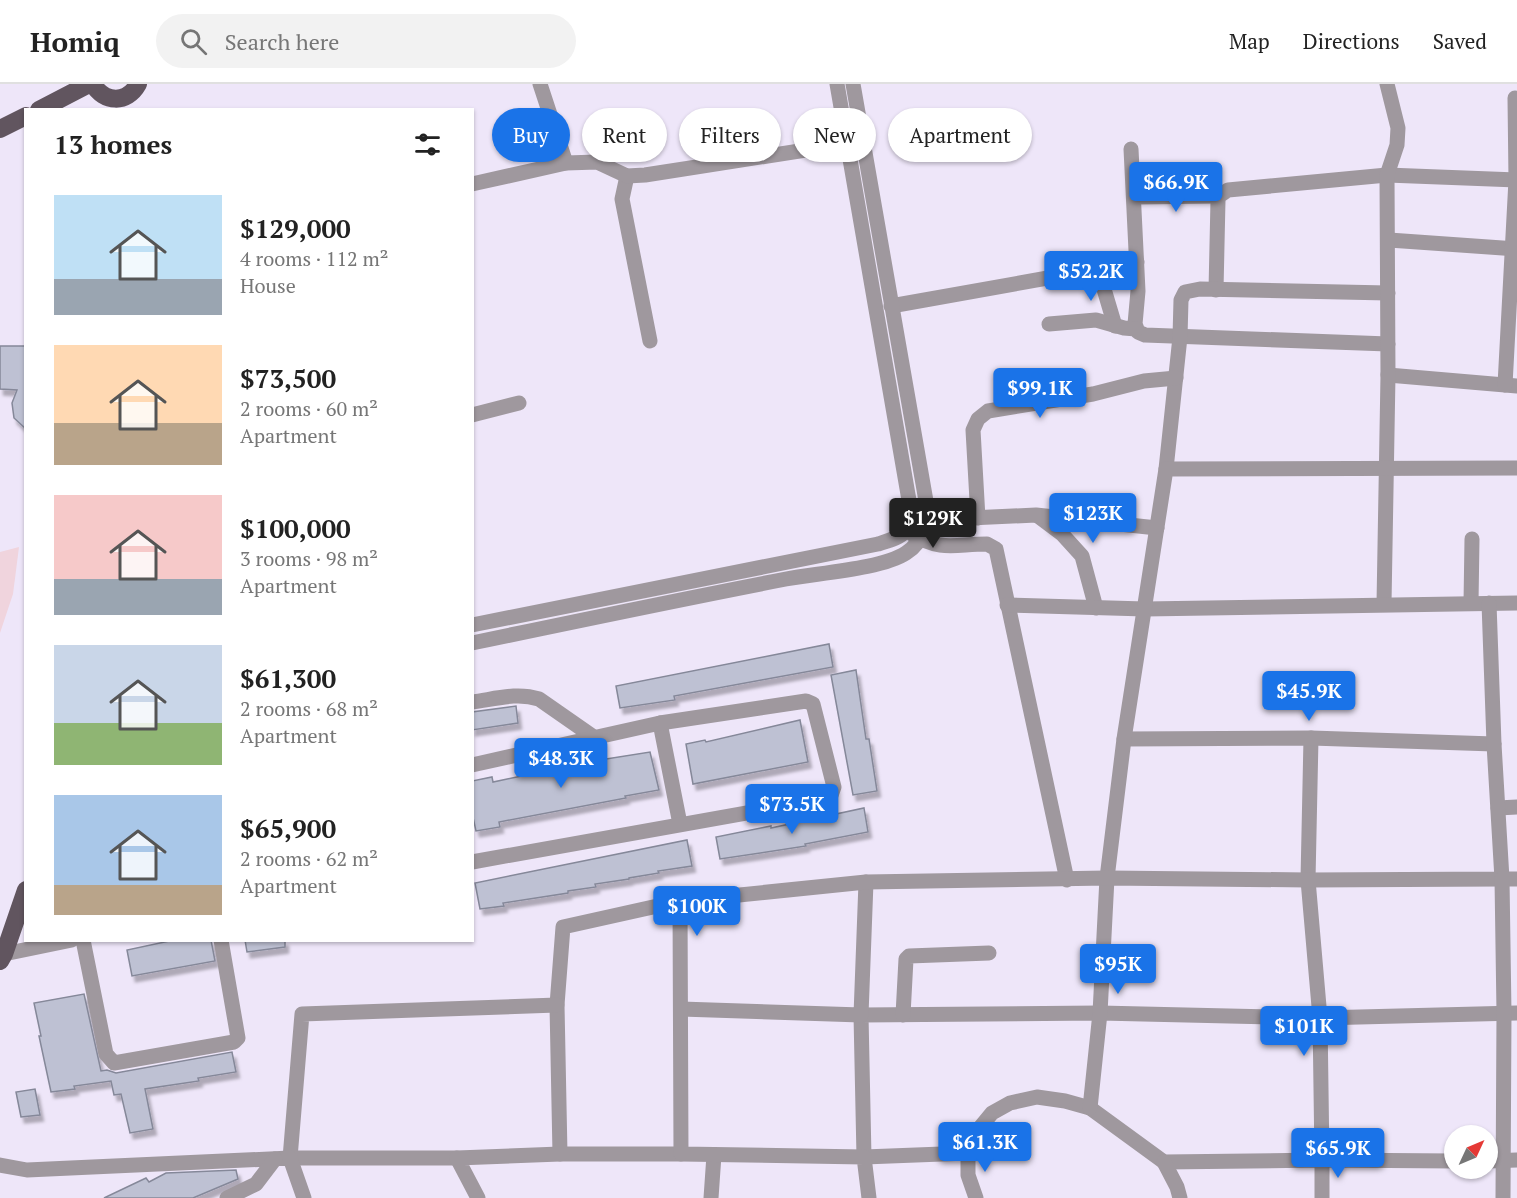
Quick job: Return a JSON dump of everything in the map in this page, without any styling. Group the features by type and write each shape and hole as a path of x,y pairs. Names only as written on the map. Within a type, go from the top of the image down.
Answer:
{"main road":[{"path":"46,108 95,93 121,104 138,84"},
{"path":"0,129 24,117"},
{"path":"2,958 24,896"}],"street":[{"path":"540,84 566,163"},
{"path":"837,84 844,108"},
{"path":"853,84 854,108"},
{"path":"1384,604 1388,375 1388,175 1397,145 1398,128 1388,84"},
{"path":"1388,375 1511,385 1516,180 1515,98"},
{"path":"1131,149 1138,291 1136,329"},
{"path":"474,184 566,163 597,162 627,176 793,152"},
{"path":"474,643 787,579 887,562 910,551 920,539 925,531 927,520 926,501 859,162"},
{"path":"1134,197 1219,196 1228,190 1388,175 1516,180"},
{"path":"627,176 622,200 650,341"},
{"path":"1216,290 1219,196"},
{"path":"1389,240 1514,248"},
{"path":"885,301 1137,262"},
{"path":"1098,269 1115,326"},
{"path":"1090,1108 1100,1013 1107,878 1124,739 1166,470 1180,337 1182,295 1188,290 1388,292"},
{"path":"474,625 878,544 895,539 907,531 910,522 910,506 885,301"},
{"path":"1049,324 1096,320 1136,329 1145,335 1388,344"},
{"path":"978,518 973,429 978,419 988,411 1094,394 1144,381 1176,378"},
{"path":"474,414 519,403"},
{"path":"1166,470 1517,468"},
{"path":"927,520 1036,515 1157,528"},
{"path":"1036,515 1062,534 1082,556 1095,608"},
{"path":"907,531 937,545 955,548 977,544 993,546 998,558 1067,880"},
{"path":"1471,603 1472,539"},
{"path":"688,583 691,598"},
{"path":"1489,603 1498,808 1510,879 1510,1013 1503,1198"},
{"path":"1007,605 1145,609 1517,603"},
{"path":"474,702 519,695 529,696 539,699 595,738"},
{"path":"474,765 660,723 810,702 813,704 834,787 830,798 474,862"},
{"path":"660,723 680,824"},
{"path":"1124,739 1311,738 1494,744"},
{"path":"1311,738 1308,880 1320,1018 1322,1198"},
{"path":"1498,808 1517,807"},
{"path":"560,1155 558,1005 563,927 680,901 866,882 1107,878 1510,879"},
{"path":"866,882 861,1015 864,1157 869,1198"},
{"path":"680,901 681,1154"},
{"path":"2,958 64,942"},
{"path":"83,942 106,1054 114,1063 234,1042 238,1038 221,942"},
{"path":"903,1015 906,959 909,956 989,953"},
{"path":"304,1198 283,1159 302,1014 558,1005"},
{"path":"681,1009 861,1015 1100,1013 1320,1018 1510,1013"},
{"path":"975,1198 968,1175 968,1152 978,1130 992,1113 1010,1103 1037,1097 1090,1108 1164,1162 1180,1198"},
{"path":"1,1161 27,1170 283,1159 681,1154 864,1157 968,1152"},
{"path":"711,1198 714,1155"},
{"path":"457,1158 478,1198"},
{"path":"227,1198 256,1184 283,1159"},
{"path":"1164,1162 1444,1161"}],"shaded area":[{"path":"19,547 13,594 0,633 0,552"}],"building":[{"path":"0,346 24,346 24,427 14,418 12,403 17,390 0,389"},
{"path":"829,644 833,667 674,696 675,700 620,708 616,686"},
{"path":"856,670 866,739 869,739 877,791 853,795 831,675"},
{"path":"516,706 518,723 474,730 474,712"},
{"path":"800,720 808,762 693,784 686,744 705,740 706,742"},
{"path":"650,752 659,790 499,822 500,827 476,831 474,781 492,777 493,782 587,762"},
{"path":"864,808 868,832 805,844 806,846 720,859 716,837"},
{"path":"687,840 692,866 658,871 659,873 595,884 596,887 568,891 568,893 480,909 475,883"},
{"path":"165,942 211,942 215,961 132,976 127,950"},
{"path":"245,942 285,942 285,947 247,952"},
{"path":"84,994 101,1071 116,1073 232,1052 236,1072 198,1078 199,1081 145,1089 153,1129 130,1133 121,1094 114,1095 111,1081 51,1092 34,1003"},
{"path":"35,1089 40,1115 21,1117 16,1092"},
{"path":"236,1170 238,1179 193,1198 104,1198 146,1178 149,1182 166,1173"}]}
